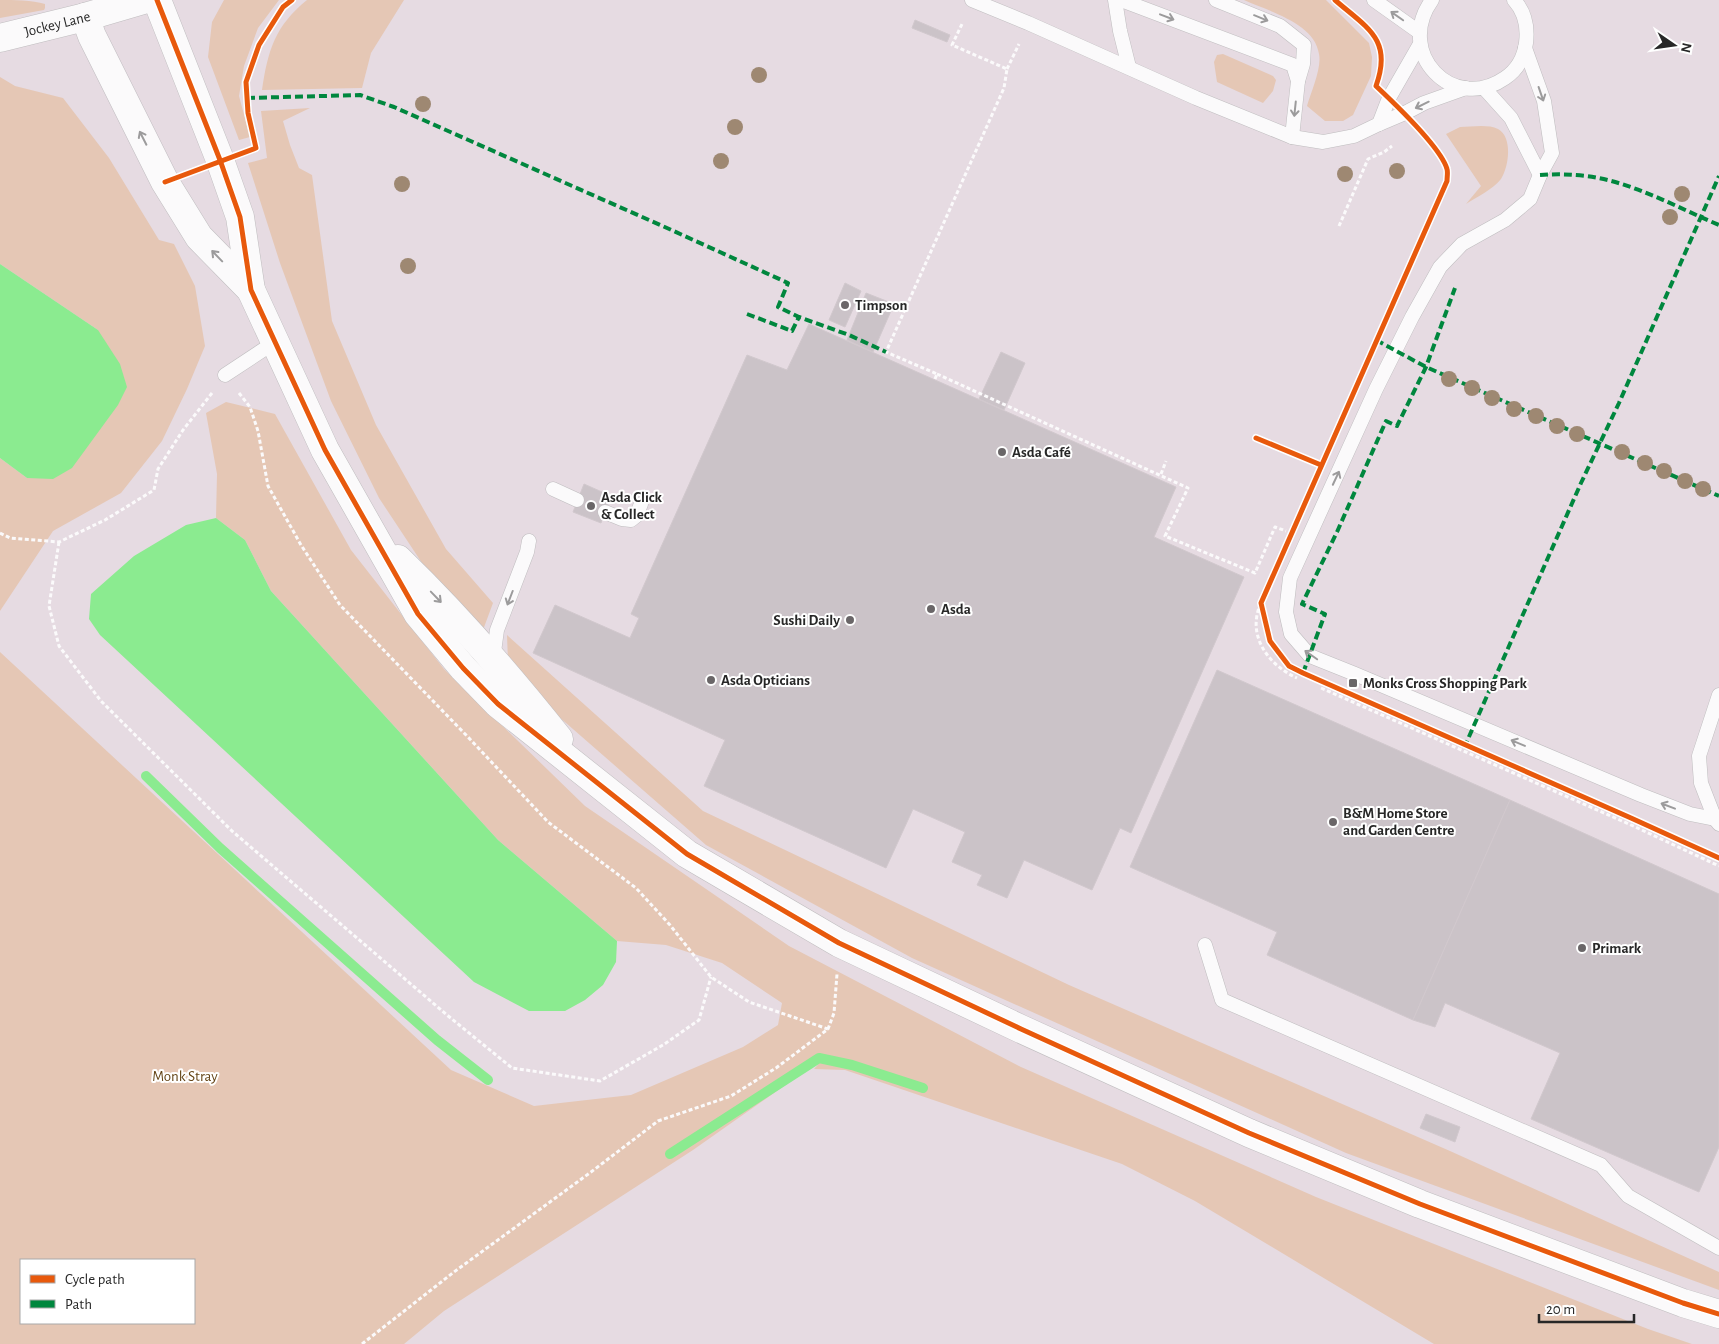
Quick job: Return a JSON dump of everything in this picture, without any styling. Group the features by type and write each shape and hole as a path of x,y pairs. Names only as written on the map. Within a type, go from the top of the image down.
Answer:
{"street":[{"name":"Jockey Lane","path":"0,38 85,17 143,0"},
{"path":"157,0 220,160 240,217 251,290 325,450 418,614 463,668 498,704 686,854 839,943 1021,1029 1258,1136 1420,1204 1719,1314"},
{"path":"85,17 92,36 165,182 199,237 251,290"},
{"path":"376,539 438,598 518,687 593,781"}],"lane":[{"path":"972,0 1196,98 1292,137 1323,142 1354,136 1424,103 1466,88"},
{"path":"1115,0 1129,68"},
{"path":"1121,0 1293,65 1298,80"},
{"path":"1216,0 1280,26 1304,45 1292,137"},
{"path":"1374,0 1420,38"},
{"path":"1432,0 1422,16 1420,38 1425,60 1436,74 1450,83 1466,88 1484,88 1498,83 1511,74 1520,62 1525,48 1527,33 1525,18 1514,0"},
{"path":"1379,124 1389,98 1420,38"},
{"path":"1525,48 1544,101 1552,153 1530,199 1505,220 1462,244 1440,268 1412,317 1376,389 1290,578 1286,612 1291,634 1310,656 1641,795 1690,814 1717,821"},
{"path":"1484,88 1511,118 1540,175"},
{"path":"225,376 275,342"},
{"path":"553,489 577,500"},
{"path":"605,512 622,519 631,520 636,516 641,504"},
{"path":"493,661 497,630 528,546"},
{"path":"1717,821 1702,783 1699,756 1719,695"},
{"path":"1205,945 1222,1000 1601,1166 1628,1196 1719,1248"}],"path":[{"path":"972,0 952,45 1008,69"},
{"path":"1016,52 1008,69 1004,88 886,352 981,396 1161,474 1188,488 1165,536 1255,573 1275,527 1291,533"},
{"path":"1339,226 1368,159 1384,152 1395,143"},
{"path":"935,380 937,374"},
{"path":"0,533 10,538 60,542 105,520 154,490 158,469 183,430 225,376"},
{"path":"1161,474 1166,461"},
{"path":"60,542 49,606 59,646 101,701 232,830 446,1015 512,1068 600,1081 663,1046 699,1020 711,977"},
{"path":"1263,612 1261,603 1265,594"},
{"path":"1321,681 1339,689"},
{"path":"362,1344 454,1272 658,1121 732,1096 776,1068 828,1029 834,1013 839,943"}],"green space":[{"path":"0,0 23,0 45,4 45,8 44,10 0,18"},
{"path":"224,0 279,0 258,28 244,66 239,96 250,137 239,140 208,57 212,22"},
{"path":"307,0 404,0 371,53 362,88 262,90 270,51 280,29 287,19"},
{"path":"1244,0 1326,0 1369,43 1372,57 1371,76 1353,115 1343,121 1325,121 1307,106 1316,80 1320,60 1316,43 1300,26"},
{"path":"1223,54 1273,76 1276,80 1273,91 1263,103 1217,82 1214,62 1217,55"},
{"path":"0,77 15,86 63,98 109,158 159,240 174,244 195,286 205,346 162,441 121,493 53,531 0,611 0,458 27,478 98,330 0,264"},
{"path":"310,108 283,121 299,168 312,175 332,321 376,425 446,549 493,603 483,630 424,566 379,498 331,401 280,263 248,163 267,158 261,111"},
{"path":"1460,127 1494,127 1503,133 1508,145 1508,160 1501,179 1498,183 1466,204 1481,186 1446,134"},
{"name":"Monk Stray","path":"226,402 275,414 351,550 444,669 585,806 789,946 1021,1067 1316,1197 1648,1329 1692,1344 1434,1344 1195,1201 1122,1164 845,1070 814,1069 825,1057 693,1150 444,1311 404,1344 0,1344 0,652 451,1070 534,1106 631,1095 743,1047 778,1025 782,1003 722,963 666,945 617,941 498,840 271,591 245,540 216,518 217,474 206,413"},
{"path":"507,635 703,811 1069,985 1450,1151 1719,1272 1719,1290 1346,1153 912,958 706,845 558,716 508,662"}],"shaded area":[{"path":"0,264 98,330 120,364 127,387 118,405 72,468 53,479 27,478 0,458"},
{"path":"216,518 245,540 271,591 498,840 617,941 616,962 603,985 585,1000 565,1011 529,1011 474,982 100,635 89,619 91,594 134,556 186,525"}],"building":[{"path":"915,20 950,35 947,42 912,28"},
{"path":"845,283 861,291 845,327 829,320"},
{"path":"866,293 894,304 873,352 847,340"},
{"name":"Asda","path":"809,324 1176,487 1154,537 1244,577 1131,833 1120,828 1092,890 1024,860 1007,898 977,885 982,875 952,862 965,832 913,809 886,868 704,786 725,740 533,653 555,605 630,638 639,618 631,614 747,355 787,370"},
{"path":"1001,352 1025,363 1004,410 979,399"},
{"name":"Asda Click & Collect","path":"584,484 611,496 601,523 573,512"},
{"path":"1217,670 1510,800 1413,1020 1267,955 1277,932 1130,867"},
{"name":"Primark","path":"1510,800 1719,894 1719,1147 1699,1192 1531,1119 1560,1053 1445,1003 1435,1027 1413,1020"},
{"path":"1426,1114 1460,1127 1455,1142 1420,1128"}],"waterway":[{"path":"146,776 220,848 437,1040 488,1080"},
{"path":"670,1154 819,1058 852,1065 923,1088"}],"marked path":[{"path":"247,98 360,95 394,107 788,283 778,307 886,352"},
{"path":"1540,175 1580,175 1621,184 1654,196 1719,225"},
{"path":"1464,748 1719,176"},
{"path":"1303,673 1325,614 1302,604 1337,532 1386,421 1397,426 1426,367 1455,288"},
{"path":"747,314 792,331 799,317"},
{"path":"1376,340 1426,367 1719,496"}],"cycle path":[{"path":"157,0 220,160 240,217 251,290 325,450 418,614 463,668 498,704 687,854 839,943 1021,1029 1249,1133 1420,1204 1683,1303 1719,1314"},
{"path":"165,182 256,148 248,113 246,82 259,45 283,7 292,0"},
{"path":"1335,0 1367,27 1374,36 1379,46 1381,57 1376,86 1436,149 1447,169 1447,181 1261,603 1270,641 1289,666 1303,673 1719,858"},
{"path":"1256,438 1321,465"}],"place":[{"name":"Timpson","path":"845,305"},
{"name":"Asda Café","path":"1002,452"},
{"name":"Asda Click & Collect","path":"591,506"},
{"name":"Asda","path":"931,609"},
{"name":"Sushi Daily","path":"850,620"},
{"name":"Asda Opticians","path":"711,680"},
{"name":"Monks Cross Shopping Park","path":"1353,683"},
{"name":"B&M Home Store and Garden Centre","path":"1333,822"},
{"name":"Primark","path":"1582,948"}]}
